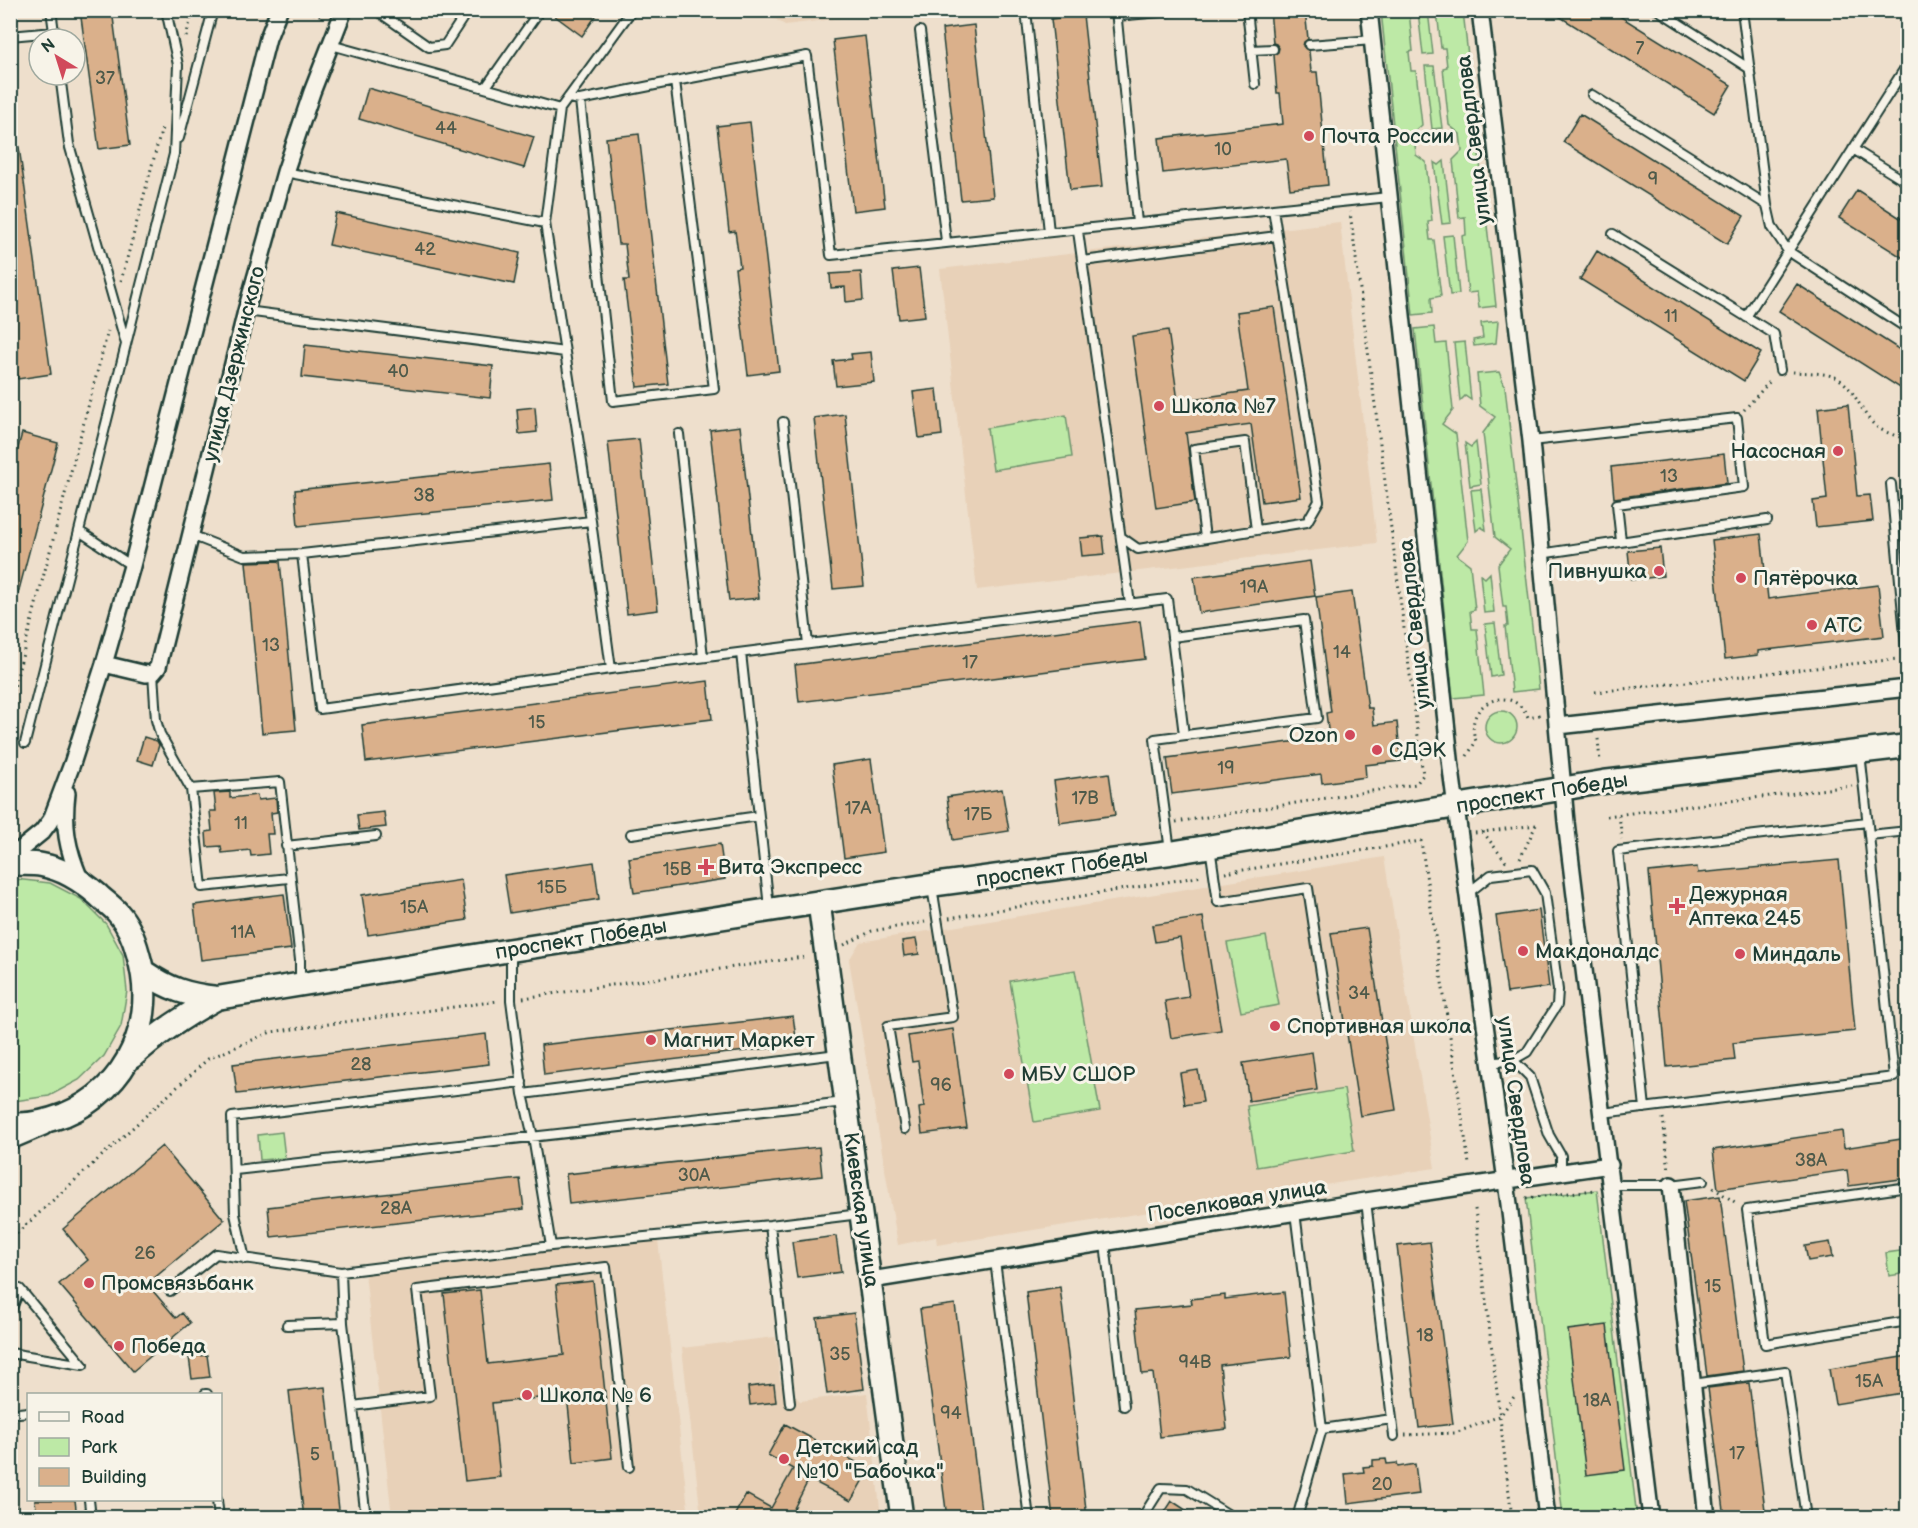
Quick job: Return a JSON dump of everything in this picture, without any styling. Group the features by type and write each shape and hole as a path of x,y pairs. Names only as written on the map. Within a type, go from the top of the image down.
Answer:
{"main road":[{"name":"проспект Победы","path":"144,972 175,991 217,998 300,983 932,885 1170,853 1563,788 1908,746"},
{"path":"10,864 43,865 80,879 119,914 134,937 144,972 146,1001 142,1022 128,1060 116,1077 98,1095 77,1109 10,1138"},
{"name":"Киевская улица","path":"819,903 902,1518"},
{"name":"проспект Победы","path":"128,1060 152,1038 181,1018 217,998"},
{"path":"10,1124 50,1120"}],"street":[{"path":"10,858 37,836 51,820 70,772 132,566 268,38 279,10"},
{"name":"улица Дзержинского","path":"153,674 158,667 246,311 285,172 344,10"},
{"name":"улица Свердлова","path":"1369,10 1456,806 1547,1518"},
{"name":"улица Свердлова","path":"1480,10 1531,441 1563,788 1610,1166 1604,1187 1651,1518"},
{"path":"104,664 153,674"},
{"path":"1558,726 1908,688"},
{"path":"70,772 65,811 65,835 70,857 80,879"},
{"name":"Поселковая улица","path":"871,1281 1295,1212 1610,1166"},
{"path":"1671,1185 1707,1518"}],"lane":[{"path":"51,10 54,27"},
{"path":"166,10 178,64 174,154"},
{"path":"25,743 174,154 213,10"},
{"path":"376,10 429,47 444,45 468,10"},
{"path":"486,87 540,10"},
{"path":"610,669 591,521 545,223 560,109 632,10"},
{"path":"1026,10 1049,232"},
{"path":"1137,223 1117,13 1182,10"},
{"path":"1247,10 1255,84"},
{"path":"1658,10 1750,69"},
{"path":"1742,10 1767,205 1772,227 1788,251 1908,329"},
{"path":"920,31 946,242"},
{"path":"10,36 27,36"},
{"path":"1309,45 1373,40"},
{"path":"330,45 560,109"},
{"path":"1251,51 1273,49"},
{"path":"568,98 580,100 807,56 831,255 1389,198"},
{"path":"1746,317 1852,149 1905,68 1908,69"},
{"path":"580,100 613,401 714,390 675,81"},
{"path":"62,87 69,144 126,345"},
{"path":"1592,95 1767,205"},
{"path":"1852,149 1908,183"},
{"path":"285,172 545,223"},
{"path":"1120,537 1138,549 1307,522 1318,501 1273,209"},
{"path":"1078,231 1130,604"},
{"path":"1613,234 1774,334 1780,370"},
{"path":"1083,261 1278,236"},
{"path":"246,311 565,352"},
{"path":"1531,441 1737,418 1744,487 1617,504 1622,541"},
{"path":"783,422 808,644"},
{"path":"679,434 703,657"},
{"path":"1205,538 1194,449 1245,442 1256,530"},
{"path":"1891,484 1903,557 1908,667"},
{"path":"1540,554 1767,520"},
{"path":"191,535 244,556 302,554 591,521"},
{"path":"79,531 132,566"},
{"path":"302,554 320,709 610,669 1167,599 1184,735"},
{"path":"1170,853 1155,739 1317,718 1304,620 1172,637"},
{"path":"741,652 770,911"},
{"path":"153,674 156,720 160,734 191,789 202,887 290,878"},
{"path":"1602,1113 1894,1077 1860,752"},
{"path":"191,789 280,782 300,960 300,983"},
{"path":"632,834 759,816"},
{"path":"1645,1108 1618,851 1867,822"},
{"path":"1869,835 1908,831"},
{"path":"286,846 376,836"},
{"path":"1209,846 1218,902 1308,888 1329,1026"},
{"path":"1467,894 1491,875 1532,870 1545,892 1558,990 1557,1005 1527,1052 1513,1060 1490,1063"},
{"path":"905,1129 888,1026 953,1017 932,885"},
{"path":"510,950 511,1000 523,1094 533,1137 551,1246"},
{"path":"523,1094 839,1054"},
{"path":"1513,1060 1530,1077 1549,1136 1560,1156 1561,1173"},
{"path":"245,1259 235,1214 232,1117 522,1082"},
{"path":"235,1170 846,1102"},
{"path":"1604,1187 1703,1182"},
{"path":"1908,1187 1747,1210 1765,1344 1908,1321"},
{"path":"1366,1201 1394,1436"},
{"path":"1295,1212 1322,1429 1297,1518"},
{"path":"170,1291 216,1254 341,1272 551,1246 861,1214"},
{"path":"770,1225 790,1403"},
{"path":"1105,1244 1124,1406"},
{"path":"995,1261 1029,1518"},
{"path":"352,1406 430,1396 417,1290 606,1267 629,1467"},
{"path":"341,1272 343,1323 366,1518"},
{"path":"10,1313 20,1289 83,1365 10,1353"},
{"path":"287,1325 343,1323"},
{"path":"1693,1384 1785,1371 1806,1518"},
{"path":"10,1414 27,1412"},
{"path":"1322,1429 1392,1419"},
{"path":"1142,1518 1161,1488 1187,1489 1234,1518"},
{"path":"89,1501 91,1518"},
{"path":"217,1501 219,1518"},
{"path":"10,1504 12,1518"}],"path":[{"path":"178,64 193,10"},
{"path":"308,10 323,17"},
{"path":"10,703 163,122"},
{"path":"1165,824 1416,784 1423,775 1349,202"},
{"path":"1737,418 1780,370 1826,375 1838,379 1855,396 1877,428 1908,440"},
{"path":"1595,692 1907,658"},
{"path":"1464,760 1476,741 1473,729 1474,719 1478,710 1486,703 1495,699 1508,699 1522,706 1528,717 1540,715"},
{"path":"1598,739 1601,767"},
{"path":"1606,816 1863,784"},
{"path":"1619,815 1623,850"},
{"path":"1471,834 1483,832 1536,825 1513,873 1483,832"},
{"path":"844,945 872,931 1421,841 1469,1164"},
{"path":"10,1243 15,1234 207,1059 271,1032 511,1000 803,957"},
{"path":"1662,1106 1671,1185"},
{"path":"1703,1182 1747,1210"},
{"path":"1526,1198 1604,1187"},
{"path":"1475,1209 1512,1518"},
{"path":"1394,1436 1455,1433 1500,1416 1530,1376"}],"shaded area":[{"path":"762,11 899,11 785,25"},
{"name":"Школа №7","path":"1340,222 1377,543 977,590 940,269"},
{"path":"1384,857 1435,1168 937,1245 936,1237 898,1245 849,960 860,942"},
{"name":"Школа № 6","path":"658,1240 689,1517 392,1517 365,1273"},
{"name":"Детский сад №10 \"Бабочка\"","path":"775,1337 780,1380 800,1401 867,1393 881,1517 701,1517 682,1348"}],"green space":[{"path":"1381,11 1409,11 1413,51 1409,52 1411,71 1416,71 1422,125 1414,132 1416,155 1426,162 1432,221 1428,222 1430,240 1434,240 1441,296 1431,298 1432,313 1413,315"},
{"path":"1418,11 1428,11 1433,54 1423,55"},
{"path":"1437,11 1463,11 1496,306 1479,308 1477,292 1468,293 1462,236 1466,235 1465,217 1459,218 1453,160 1462,151 1460,134 1449,125 1443,68 1447,67 1445,48 1441,48"},
{"path":"1425,66 1434,66 1442,128 1432,129"},
{"path":"1444,161 1451,223 1442,224 1434,162 1439,165"},
{"path":"1453,235 1459,294 1450,295 1443,236"},
{"path":"1498,321 1496,343 1474,346 1473,340 1483,338 1481,323"},
{"path":"1434,327 1436,344 1446,343 1453,410 1442,424 1456,434 1468,541 1457,555 1470,565 1475,610 1470,611 1472,629 1477,629 1484,695 1453,698 1415,329"},
{"path":"1465,342 1471,400 1465,396 1460,401 1454,343"},
{"path":"1499,372 1505,387 1539,689 1512,692 1505,626 1508,626 1506,607 1503,607 1498,565 1510,549 1495,537 1483,433 1495,417 1480,406 1477,374"},
{"path":"1066,415 1072,457 993,470 987,428"},
{"path":"1476,442 1481,484 1470,486 1465,443 1471,447"},
{"path":"1481,489 1486,530 1481,527 1476,531 1471,490"},
{"path":"1490,573 1494,612 1484,613 1480,574 1485,578"},
{"path":"1495,623 1501,675 1491,677 1485,624"},
{"path":"1501,711 1512,716 1517,727 1512,738 1501,743 1490,738 1485,727 1490,716"},
{"path":"10,880 50,883 81,899 106,924 123,955 127,991 121,1026 104,1056 79,1080 49,1096 10,1101"},
{"path":"1266,936 1279,1005 1241,1012 1227,943"},
{"path":"1075,970 1100,1111 1034,1122 1010,981"},
{"path":"1344,1089 1354,1151 1257,1167 1247,1106"},
{"path":"282,1132 285,1158 260,1160 258,1135"},
{"path":"1597,1190 1637,1517 1563,1517 1526,1198"},
{"path":"1907,1250 1907,1273 1889,1276 1886,1253"}],"building":[{"path":"80,10 112,10 130,145 99,149 87,61 87,27 82,27"},
{"path":"547,10 600,10 582,36"},
{"path":"1270,10 1305,10 1308,39 1303,46 1309,51 1311,72 1317,72 1328,185 1290,189 1286,159 1163,173 1159,138 1283,124 1280,93 1277,93 1274,55 1279,48 1273,43"},
{"path":"1549,10 1610,10 1731,85 1714,113"},
{"path":"1083,15 1102,187 1070,190 1051,19"},
{"path":"974,25 993,197 961,200 942,29"},
{"path":"865,36 885,207 853,211 833,40"},
{"path":"368,88 534,137 524,168 359,119"},
{"path":"1580,114 1744,216 1727,244 1563,142"},
{"path":"750,122 779,371 748,375 735,268 740,267 735,231 729,232 717,126"},
{"path":"639,134 668,384 637,387 624,280 629,280 625,244 618,244 606,138"},
{"path":"10,147 19,147 51,374 18,379 10,328"},
{"path":"1857,190 1908,223 1908,261 1839,218"},
{"path":"336,213 520,253 514,284 329,245"},
{"path":"1597,251 1761,353 1744,381 1580,279"},
{"path":"919,268 925,316 899,319 893,271"},
{"path":"861,272 863,300 846,302 845,287 831,288 830,274"},
{"path":"1797,284 1908,355 1908,393 1779,311"},
{"path":"1274,307 1301,497 1262,502 1251,424 1186,433 1195,502 1156,508 1132,336 1168,330 1178,401 1248,391 1237,312"},
{"path":"305,345 493,366 490,398 302,377"},
{"path":"871,352 874,382 836,386 833,361 852,359 851,354"},
{"path":"937,389 942,435 919,438 913,392"},
{"name":"Насосная","path":"1848,404 1857,496 1870,495 1873,521 1816,527 1813,501 1827,499 1818,408"},
{"path":"535,407 537,432 519,434 517,409"},
{"path":"845,414 864,586 833,589 814,418"},
{"path":"740,426 759,598 729,601 710,430"},
{"path":"22,433 58,443 15,605 10,604 10,478"},
{"path":"639,439 658,610 627,614 608,442"},
{"path":"1724,454 1727,483 1614,498 1611,467"},
{"path":"549,464 553,500 298,526 295,490"},
{"path":"1761,534 1768,599 1878,585 1884,636 1758,651 1758,655 1725,659 1712,540"},
{"path":"1103,536 1105,554 1082,556 1080,538"},
{"path":"1660,548 1663,576 1631,580 1628,551"},
{"path":"280,561 296,730 262,733 246,562"},
{"path":"1310,561 1315,596 1199,613 1194,577"},
{"path":"1352,592 1368,708 1372,708 1374,725 1397,722 1401,761 1365,765 1366,777 1322,783 1321,774 1172,794 1167,758 1329,737 1326,713 1331,712 1316,597"},
{"path":"1140,621 1145,659 799,702 795,665"},
{"path":"708,681 712,719 366,762 362,725"},
{"path":"144,737 157,741 159,745 153,765 137,760"},
{"path":"871,759 884,852 844,858 832,765"},
{"path":"1109,773 1115,815 1060,823 1054,781"},
{"path":"1002,789 1009,831 953,840 947,797"},
{"path":"230,792 230,798 257,795 258,800 276,798 277,812 271,813 273,834 267,834 269,854 251,856 250,850 222,853 221,846 207,847 206,832 212,831 210,811 216,811 214,793"},
{"path":"384,812 386,827 359,830 357,815"},
{"path":"720,844 725,879 634,893 629,858"},
{"path":"1839,860 1855,1031 1733,1043 1735,1060 1667,1067 1649,872 1697,867 1698,873"},
{"path":"594,862 599,899 510,913 504,875"},
{"path":"461,880 467,920 368,935 362,895"},
{"path":"284,894 291,949 201,960 194,905"},
{"name":"Макдоналдс","path":"1539,910 1549,987 1507,993 1496,916"},
{"path":"1203,917 1221,1030 1171,1038 1165,1001 1189,997 1180,938 1155,942 1152,925"},
{"path":"1367,928 1396,1110 1360,1116 1331,933"},
{"path":"916,939 919,954 904,956 902,941"},
{"path":"793,1016 797,1045 544,1075 541,1045"},
{"path":"953,1029 967,1128 922,1134 919,1108 924,1107 918,1061 912,1062 908,1036"},
{"path":"486,1034 489,1064 237,1094 233,1064"},
{"path":"1312,1052 1317,1090 1249,1101 1243,1063"},
{"path":"1198,1070 1203,1102 1185,1105 1180,1073"},
{"path":"1842,1131 1844,1148 1908,1138 1908,1178 1849,1186 1847,1170 1718,1189 1713,1150"},
{"path":"162,1146 224,1220 147,1284 176,1318 182,1313 190,1323 133,1371 59,1284 88,1260 63,1229"},
{"path":"819,1147 822,1176 569,1204 566,1174"},
{"path":"520,1179 524,1209 271,1237 268,1207"},
{"path":"1720,1196 1743,1371 1707,1376 1684,1201"},
{"path":"836,1236 841,1272 797,1278 792,1242"},
{"path":"1430,1242 1453,1424 1419,1428 1397,1246"},
{"path":"1830,1242 1833,1257 1808,1261 1805,1246"},
{"path":"593,1281 612,1458 574,1463 567,1395 492,1403 500,1477 465,1481 444,1294 480,1290 488,1364 564,1355 556,1285"},
{"path":"1060,1287 1087,1518 1053,1518 1026,1292"},
{"path":"1284,1292 1291,1357 1220,1365 1227,1429 1160,1437 1153,1373 1142,1374 1135,1310 1192,1304 1191,1299 1225,1295 1225,1299"},
{"path":"955,1304 982,1518 947,1518 920,1309"},
{"path":"854,1313 864,1389 827,1394 817,1318"},
{"path":"1607,1325 1625,1470 1586,1475 1568,1330"},
{"path":"207,1355 210,1377 192,1379 189,1357"},
{"path":"1908,1356 1908,1392 1835,1404 1829,1369"},
{"path":"1749,1383 1766,1518 1725,1518 1708,1388"},
{"path":"774,1384 776,1402 750,1405 748,1387"},
{"path":"325,1387 340,1518 304,1518 289,1391"},
{"path":"785,1424 869,1469 851,1501 809,1479 789,1518 733,1518 746,1494 771,1508 793,1469 768,1455"},
{"path":"1386,1459 1387,1464 1397,1463 1398,1467 1415,1464 1419,1494 1348,1503 1345,1474 1364,1472 1363,1467 1373,1466 1373,1460"},
{"path":"35,1501 75,1501 77,1518 37,1518"},
{"path":"1172,1501 1198,1518 1161,1518"}],"place":[{"name":"Почта России","path":"1309,136"},
{"name":"Школа №7","path":"1159,406"},
{"name":"Насосная","path":"1838,451"},
{"name":"Пивнушка","path":"1659,571"},
{"name":"Пятёрочка","path":"1741,578"},
{"name":"АТС","path":"1812,625"},
{"name":"Ozon","path":"1350,735"},
{"name":"СДЭК","path":"1377,750"},
{"name":"Вита Экспресс","path":"706,867"},
{"name":"Дежурная Аптека 245","path":"1677,906"},
{"name":"Макдоналдс","path":"1523,951"},
{"name":"Миндаль","path":"1740,954"},
{"name":"Спортивная школа","path":"1275,1026"},
{"name":"Магнит Маркет","path":"651,1040"},
{"name":"МБУ СШОР","path":"1009,1074"},
{"name":"Промсвязьбанк","path":"89,1283"},
{"name":"Победа","path":"119,1346"},
{"name":"Школа № 6","path":"527,1395"},
{"name":"Детский сад №10 \"Бабочка\"","path":"784,1459"}]}
